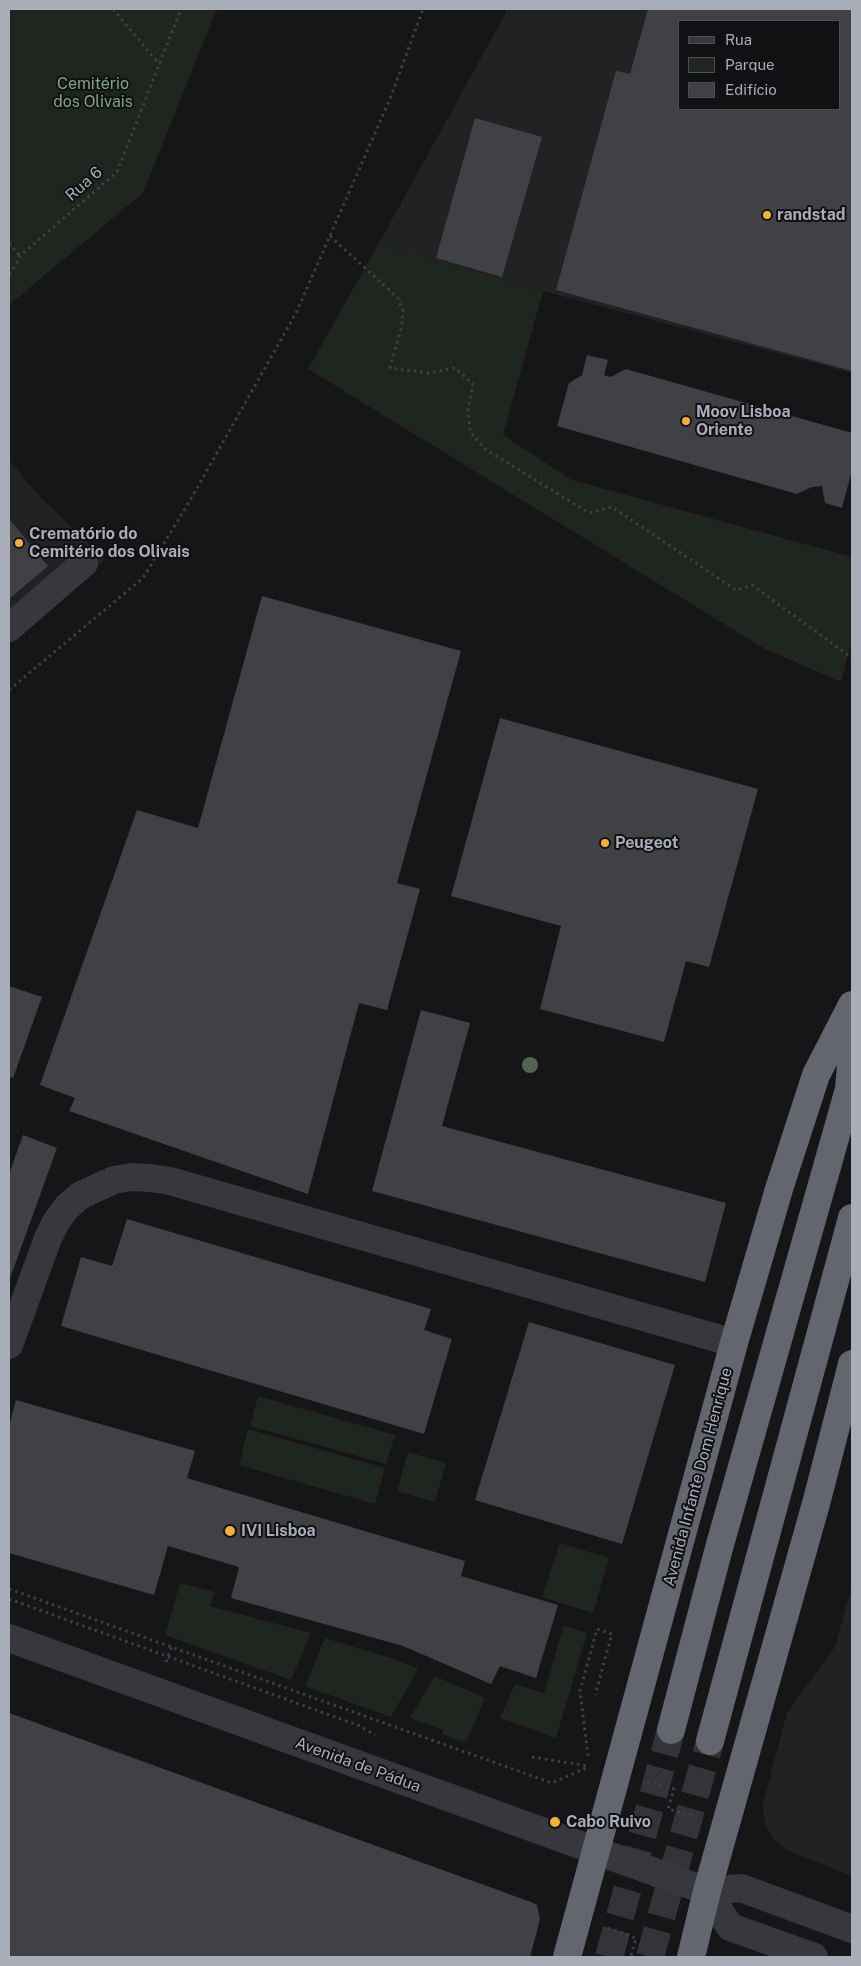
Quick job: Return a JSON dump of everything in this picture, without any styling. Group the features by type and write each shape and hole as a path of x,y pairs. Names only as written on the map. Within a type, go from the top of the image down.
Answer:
{"highway":[{"name":"Avenida Infante Dom Henrique","path":"568,1957 734,1343 779,1189 816,1075 852,1005"},
{"path":"671,1730 722,1538 849,1089 852,1051"},
{"path":"710,1741 852,1218"},
{"path":"690,1957 852,1364"}],"street":[{"path":"9,628 84,563"},
{"path":"9,1345 48,1238 56,1222 67,1207 81,1195 114,1180 132,1177 170,1181 734,1343"},
{"name":"Avenida de Pádua","path":"9,1638 707,1891 741,1888 852,1929"},
{"path":"707,1891 730,1927 814,1957"}],"path":[{"path":"113,9 159,64"},
{"name":"Rua 6","path":"9,274 20,256 117,172 181,9"},
{"path":"9,690 143,578 192,497 296,313 390,99 423,9"},
{"path":"330,236 398,298 403,311 402,325 390,368 429,373 455,368 461,373 473,384 468,409 470,432 485,449 589,513 612,507 736,590 752,585 852,658"},
{"path":"9,243 20,256"},
{"path":"9,1589 552,1784 589,1766"},
{"path":"589,1766 580,1690 597,1629 612,1634 595,1696"},
{"path":"532,1757 589,1766"}],"shaded area":[{"path":"508,9 852,9 852,373 543,291 379,243"},
{"path":"9,460 39,496 105,559 9,645"},
{"path":"852,1585 852,1876 788,1851 773,1839 765,1823 763,1803 787,1713 835,1647"}],"green space":[{"name":"Cemitério dos Olivais","path":"9,9 217,9 143,193 9,305"},
{"path":"379,243 543,291 503,435 572,480 852,557 852,639 841,682 765,649 308,369"},
{"path":"258,1396 395,1435 386,1464 250,1426"},
{"path":"248,1429 385,1468 375,1504 239,1465"},
{"path":"408,1452 446,1463 435,1502 397,1491"},
{"path":"560,1543 609,1558 593,1613 542,1597"},
{"path":"180,1583 215,1592 210,1606 311,1633 291,1680 165,1635"},
{"path":"564,1625 587,1633 556,1738 500,1718 515,1684 544,1693"},
{"path":"325,1638 397,1660 418,1669 391,1717 305,1686"},
{"path":"435,1676 485,1698 466,1743 442,1734 444,1730 410,1718"}],"building":[{"path":"648,9 852,9 852,371 556,290 616,71 630,74"},
{"path":"475,118 542,137 502,277 436,258"},
{"path":"587,355 608,360 604,375 611,377 626,369 852,433 852,470 842,508 825,503 822,486 812,487 797,494 557,426 569,383 582,375"},
{"name":"Crematório do Cemitério dos Olivais","path":"9,519 48,566 9,599"},
{"path":"262,596 461,651 397,883 420,889 387,1010 359,1003 308,1194 69,1111 75,1098 40,1085 137,810 198,828"},
{"name":"Peugeot","path":"500,718 758,789 709,967 686,961 664,1042 540,1009 561,926 451,896"},
{"path":"9,986 42,997 13,1078 9,1077"},
{"path":"421,1010 470,1023 442,1126 726,1203 705,1282 372,1191"},
{"path":"23,1135 57,1148 9,1281 9,1174"},
{"path":"127,1219 431,1309 424,1330 452,1339 424,1434 61,1326 81,1257 112,1266"},
{"path":"529,1322 675,1365 622,1544 475,1500"},
{"path":"16,1400 195,1451 187,1478 465,1561 461,1576 558,1605 536,1678 500,1666 491,1684 403,1646 231,1598 239,1567 168,1546 154,1595 9,1553 9,1426"},
{"path":"9,1713 531,1902 537,1905 540,1919 530,1957 9,1957"}],"tunnel":[{"path":"609,1957 671,1730"},
{"path":"650,1957 710,1741"}],"place":[{"name":"randstad","path":"767,215"},
{"name":"Moov Lisboa Oriente","path":"686,421"},
{"name":"Crematório do Cemitério dos Olivais","path":"19,543"},
{"name":"Peugeot","path":"605,843"},
{"name":"IVI Lisboa","path":"230,1531"},
{"name":"Cabo Ruivo","path":"555,1822"}]}
